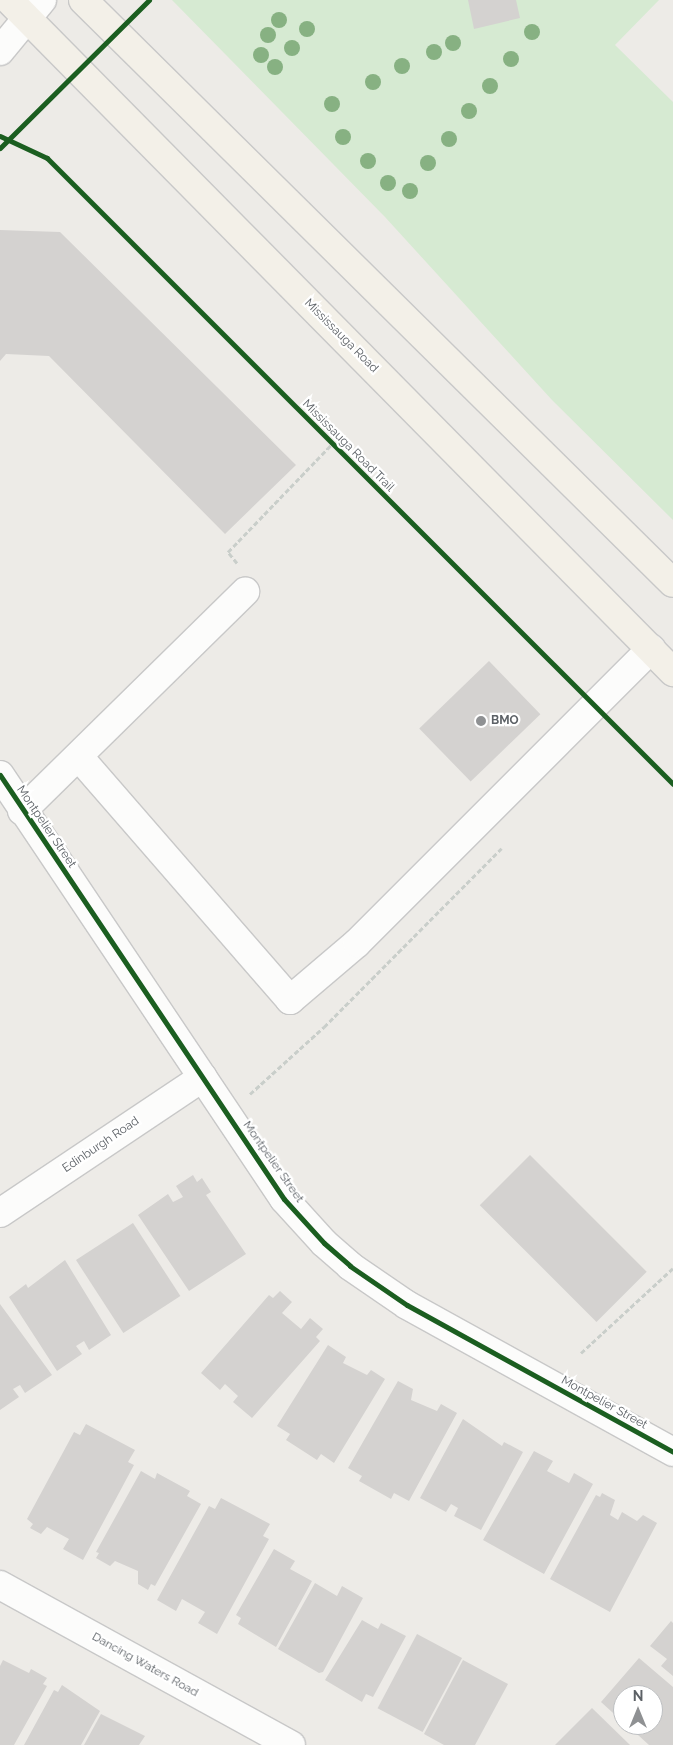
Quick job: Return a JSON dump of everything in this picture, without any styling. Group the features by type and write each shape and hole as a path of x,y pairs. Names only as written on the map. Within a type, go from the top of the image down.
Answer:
{"main road":[{"path":"83,0 673,583"},
{"name":"Mississauga Road","path":"26,6 673,672"}],"street":[{"path":"0,50 26,6"},
{"path":"22,811 245,592"},
{"path":"79,757 290,1000 357,943 651,649"},
{"name":"Montpelier Street","path":"0,775 22,811 284,1199 350,1266 407,1305 673,1452"},
{"name":"Edinburgh Road","path":"0,1213 202,1076"},
{"name":"Dancing Waters Road","path":"0,1585 291,1745"}],"path":[{"path":"228,1115 324,1027 502,848"},
{"path":"582,1353 673,1268"}],"green space":[{"path":"172,0 659,0 615,45 673,102 673,520 552,400 385,217"}],"building":[{"path":"468,0 516,0 520,18 474,29"},
{"path":"0,230 60,232 296,465 225,534 49,356 6,354 0,361"},
{"name":"BMO","path":"489,661 540,714 471,782 419,728"},
{"path":"530,1155 647,1272 596,1322 480,1205"},
{"path":"193,1175 197,1182 202,1178 211,1192 206,1195 246,1254 189,1291 138,1215 168,1194 173,1202 183,1197 176,1186"},
{"path":"133,1223 180,1296 123,1333 76,1260"},
{"path":"65,1260 111,1335 89,1350 84,1341 76,1346 82,1354 57,1371 9,1297 26,1284 28,1288"},
{"path":"280,1291 292,1302 282,1313 301,1329 310,1318 323,1329 316,1337 320,1341 252,1418 233,1402 238,1396 225,1384 220,1390 201,1373 269,1295 273,1298"},
{"path":"0,1304 52,1375 25,1393 20,1385 13,1389 19,1397 0,1410"},
{"path":"328,1345 346,1357 343,1363 367,1375 371,1370 385,1379 334,1463 321,1454 317,1460 286,1440 290,1434 277,1426"},
{"path":"398,1381 413,1389 411,1400 437,1411 441,1404 457,1413 409,1501 394,1493 391,1499 359,1481 362,1476 348,1468"},
{"path":"463,1419 502,1446 504,1442 523,1452 481,1530 454,1516 458,1508 451,1504 446,1512 420,1498"},
{"path":"86,1424 135,1450 128,1462 134,1465 83,1560 63,1549 69,1539 47,1527 41,1534 30,1528 33,1524 27,1519 74,1432 80,1435"},
{"path":"534,1451 553,1461 547,1471 569,1483 574,1473 593,1484 544,1574 483,1540"},
{"path":"141,1471 155,1479 157,1473 190,1491 187,1496 201,1504 155,1586 151,1584 148,1590 138,1584 138,1571 115,1561 110,1566 96,1558 99,1553 96,1552"},
{"path":"602,1493 615,1500 610,1515 618,1520 622,1512 637,1521 643,1515 657,1523 610,1612 550,1579 596,1495 600,1497"},
{"path":"221,1498 270,1524 263,1536 269,1539 217,1634 198,1623 205,1612 182,1599 176,1611 157,1600 209,1506 215,1509"},
{"path":"274,1549 295,1561 290,1569 312,1581 276,1647 238,1624 241,1618 236,1615"},
{"path":"315,1583 337,1596 342,1586 363,1598 323,1672 319,1673 278,1649"},
{"path":"362,1620 378,1629 381,1623 406,1636 373,1697 366,1694 362,1702 325,1680"},
{"path":"671,1621 673,1623 673,1676 661,1666 667,1659 650,1646"},
{"path":"417,1634 462,1658 423,1732 378,1708"},
{"path":"639,1658 673,1687 673,1745 649,1745 638,1735 663,1735 663,1685 616,1685"},
{"path":"3,1660 29,1673 31,1669 47,1678 43,1684 47,1686 14,1745 0,1745 0,1666"},
{"path":"463,1660 508,1684 475,1745 444,1745 424,1734"},
{"path":"62,1685 100,1711 81,1745 24,1745 54,1690 58,1692"},
{"path":"613,1688 613,1713 601,1702"},
{"path":"592,1708 613,1728 613,1735 620,1735 630,1745 555,1745"},
{"path":"101,1714 145,1736 139,1745 84,1745"}],"cycle path":[{"path":"0,148 149,0"},
{"name":"Mississauga Road Trail","path":"0,136 47,158 673,784"},
{"path":"0,775 284,1199 324,1243 350,1266 407,1305 673,1452"}],"place":[{"name":"BMO","path":"481,721"}]}
